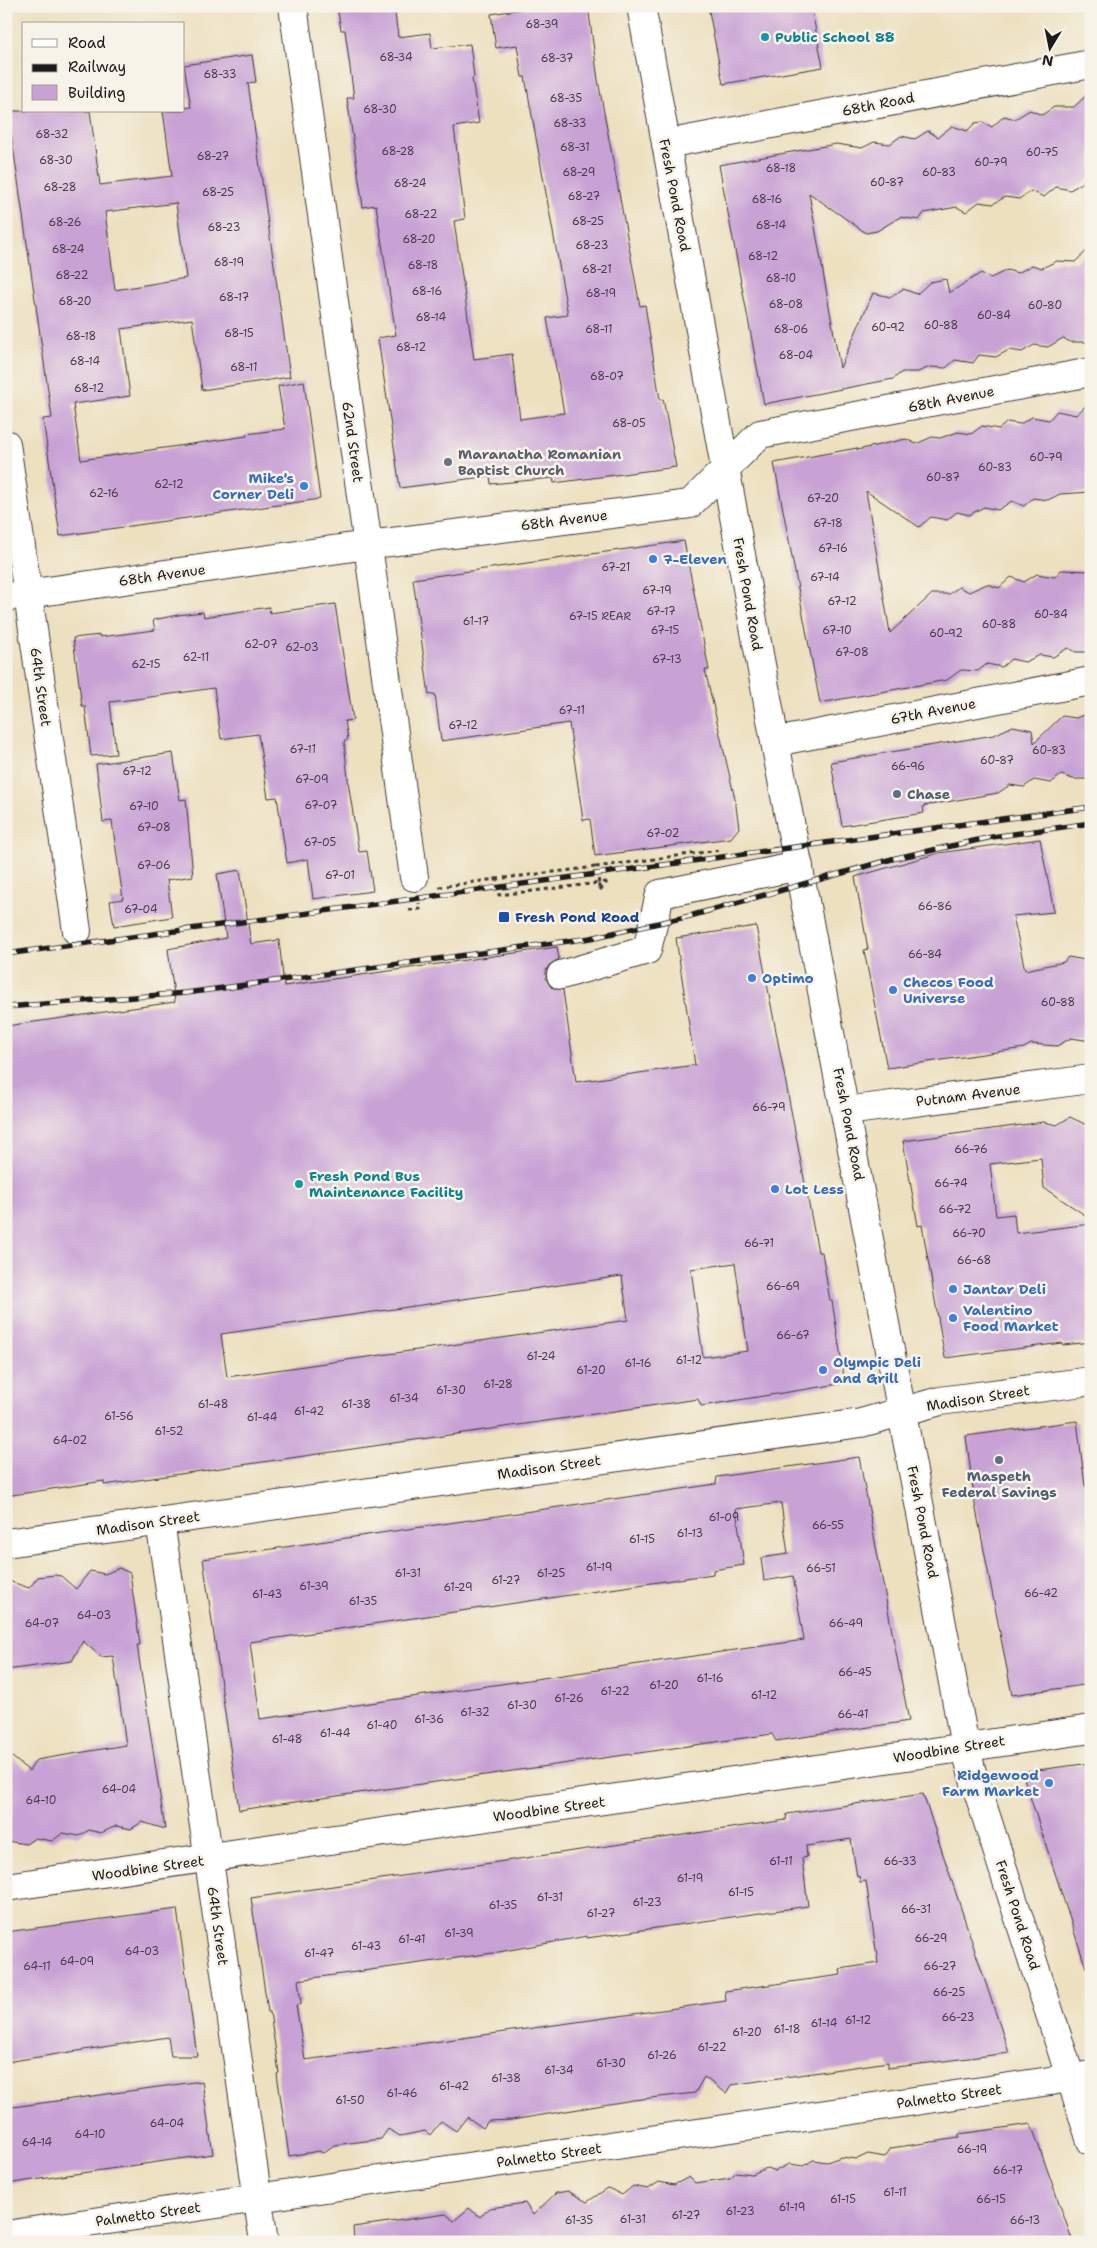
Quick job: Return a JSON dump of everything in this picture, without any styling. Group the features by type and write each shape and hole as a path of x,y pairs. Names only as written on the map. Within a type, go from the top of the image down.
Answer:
{"street":[{"name":"62nd Street","path":"293,6 367,545 425,882"},
{"name":"Fresh Pond Road","path":"641,6 775,742 965,1746 973,1776 1080,2076 1091,2141"},
{"name":"68th Road","path":"666,144 1091,64"},
{"name":"68th Avenue","path":"17,596 367,545 690,504 760,434 1091,372"},
{"name":"64th Street","path":"6,444 17,596 77,931"},
{"name":"67th Avenue","path":"775,742 1091,681"},
{"path":"561,975 647,950 660,894 799,866"},
{"name":"Putnam Avenue","path":"846,1111 1091,1079"},
{"name":"Madison Street","path":"6,1543 861,1423 940,1401 1091,1381"},
{"name":"64th Street","path":"160,1521 264,2242"},
{"name":"Woodbine Street","path":"6,1887 1091,1729"},
{"name":"Palmetto Street","path":"6,2234 1080,2076"}],"path":[{"path":"425,882 496,879 725,850"},
{"path":"496,879 499,895 599,883 596,867"},
{"path":"409,910 420,909"}],"building":[{"path":"337,6 394,6 398,37 430,33 432,48 470,44 474,77 472,78 479,123 454,127 465,219 454,221 474,359 512,354 520,419 564,413 547,318 568,315 525,77 522,77 517,45 496,48 491,14 542,6 588,6 598,80 640,306 645,305 660,400 663,399 676,467 554,483 553,478 491,484 490,476 400,488 378,338 396,335 376,205 363,207 347,98 354,98 345,30 341,30"},
{"name":"Public School 88","path":"708,6 811,6 823,67 723,84"},
{"path":"252,55 256,82 248,83 290,377 202,390 192,319 121,329 130,396 73,404 81,460 285,429 278,386 304,381 320,499 60,536 43,419 52,418 8,111 90,112 100,185 172,176 163,112 185,112 185,108 191,107 185,65","holes":["176,203 186,278 115,290 105,212"]},
{"path":"1091,91 1091,178 1070,190 1056,187 1044,197 1031,191 1019,199 1005,197 993,204 979,202 966,212 957,207 924,213 919,220 900,217 877,231 866,233 809,193 840,368 873,293 890,297 903,289 917,294 930,282 946,279 949,293 981,273 991,278 1007,270 1018,273 1032,265 1042,268 1057,261 1075,262 1091,247 1091,342 1070,342 1063,338 1048,347 1034,345 1022,352 1009,350 996,357 979,355 973,363 955,360 946,368 930,367 918,372 902,372 893,379 764,404 719,165 836,144 862,148 874,142 890,144 901,136 915,139 928,131 938,137 952,126 967,131 975,123 982,122 992,127 1004,116 1015,119 1030,110 1042,115 1054,107 1074,107"},
{"path":"1091,401 1091,492 1060,494 1048,500 1033,498 1024,506 1012,501 998,510 984,507 969,515 957,512 947,520 931,517 919,527 866,491 890,633 932,594 949,594 959,587 969,592 987,584 999,588 1011,577 1024,582 1037,574 1055,577 1061,570 1091,571 1091,652 1076,652 1068,648 1053,657 1040,655 1025,662 1011,659 1002,667 987,664 978,671 961,670 947,680 820,703 774,463 857,448 857,450 906,439 916,444 932,437 940,438 958,432 971,434 982,426 999,429 1007,422 1020,424 1032,417 1049,420 1057,411 1076,415"},
{"path":"684,541 709,670 705,670 735,799 739,828 731,838 595,856 590,819 583,820 569,723 441,741 435,694 429,695 413,579"},
{"path":"335,604 353,720 345,721 348,739 344,742 349,788 359,852 367,851 373,891 313,899 308,859 287,863 277,797 268,798 258,734 221,739 214,688 110,702 116,754 91,756 85,706 82,706 73,638 100,635 100,637 155,630 153,620 178,615 203,612 204,617 269,607 270,613"},
{"path":"1091,712 1091,779 1073,779 1061,775 1051,783 1034,780 1024,787 1010,785 998,793 923,806 924,813 842,826 831,762 994,735 1013,726 1032,730 1034,743 1062,716 1076,718"},
{"path":"173,753 180,800 186,799 193,876 167,880 172,917 114,926 110,901 123,899 112,821 103,822 96,764"},
{"path":"1040,839 1054,912 1013,916 1025,970 1064,962 1068,957 1091,961 1091,1041 1071,1038 1057,1046 1031,1044 1024,1048 887,1068 864,950 868,949 855,877 939,853"},
{"path":"240,870 251,944 279,940 284,986 557,947 559,959 549,965 546,971 546,979 551,987 563,990 576,1082 695,1065 676,938 756,926 818,1252 822,1252 830,1301 832,1301 845,1383 701,1406 698,1399 104,1485 104,1481 6,1496 6,1026 175,1002 168,949 226,938 217,874","holes":["735,1263 748,1351 703,1357 691,1269","622,1276 628,1320 227,1377 221,1334"]},
{"path":"1070,1117 1091,1127 1091,1219 1044,1188 1041,1158 990,1164 996,1216 1014,1214 1016,1233 1091,1224 1091,1342 1063,1345 1062,1343 945,1358 922,1225 918,1226 903,1141 1044,1122 1057,1125"},
{"path":"1077,1421 1085,1486 1091,1485 1091,1684 1012,1695 975,1504 966,1436"},
{"path":"859,1457 909,1721 776,1741 772,1734 239,1810 203,1559 716,1484 717,1477","holes":["781,1503 788,1554 761,1558 764,1581 793,1576 804,1640 260,1719 250,1642 713,1574 713,1570 744,1565 736,1509"]},
{"path":"119,1568 130,1573 140,1645 137,1645 165,1829 142,1822 131,1829 116,1826 101,1833 89,1830 79,1836 63,1833 52,1841 35,1838 26,1844 6,1841 6,1752 29,1771 36,1760 126,1745 113,1656 101,1657 83,1641 72,1661 6,1670 6,1580 29,1588 38,1577 55,1575 61,1576 76,1589 90,1571 105,1574"},
{"path":"1091,1763 1091,1967 1086,1968 1022,1772"},
{"path":"923,1794 1009,2053 888,2068 888,2062 731,2085 726,2093 704,2077 695,2093 633,2100 512,2120 488,2121 483,2128 467,2117 456,2131 441,2121 430,2135 425,2131 400,2136 388,2129 381,2139 334,2145 323,2153 319,2151 289,2156 277,2074 279,2073 251,1898 786,1820 787,1814","holes":["851,1839 857,1877 859,1876 860,1882 866,1881 878,1963 840,1969 841,1975 725,1991 726,2001 305,2060 296,2005 301,2004 298,1980 493,1953 587,1936 587,1938 808,1906 802,1858 807,1857 806,1846"]},
{"path":"177,1909 197,2056 171,2056 168,2037 6,2062 6,1932"},
{"path":"202,2081 213,2154 6,2184 6,2108"},
{"path":"1031,2124 1073,2242 889,2242 888,2239 865,2239 848,2242 354,2242 353,2227 446,2214 454,2221 469,2208 480,2217 490,2208 525,2203 533,2215 556,2193 568,2191 587,2202 608,2188 622,2195 633,2186 648,2189 659,2182 674,2185 689,2177 695,2183 730,2178 736,2172 752,2174 767,2168 775,2171 789,2164 804,2166 813,2160 827,2162 841,2157 857,2159 868,2154 885,2157 891,2148 959,2138 959,2134"}],"railway":[{"path":"6,954 1091,807"},
{"path":"6,1007 186,993 591,938 690,916 892,859 992,837 1091,823"}],"place":[{"name":"Public School 88","path":"765,37"},
{"name":"Maranatha Romanian Baptist Church","path":"448,462"},
{"name":"Mike's Corner Deli","path":"304,486"},
{"name":"7-Eleven","path":"653,559"},
{"name":"Chase","path":"897,794"},
{"name":"Fresh Pond Road","path":"504,917"},
{"name":"Optimo","path":"752,978"},
{"name":"Checos Food Universe","path":"893,990"},
{"name":"Fresh Pond Bus Maintenance Facility","path":"299,1184"},
{"name":"Lot Less","path":"775,1189"},
{"name":"Jantar Deli","path":"953,1289"},
{"name":"Valentino Food Market","path":"953,1318"},
{"name":"Olympic Deli and Grill","path":"823,1370"},
{"name":"Maspeth Federal Savings","path":"999,1460"},
{"name":"Ridgewood Farm Market","path":"1049,1783"}]}
